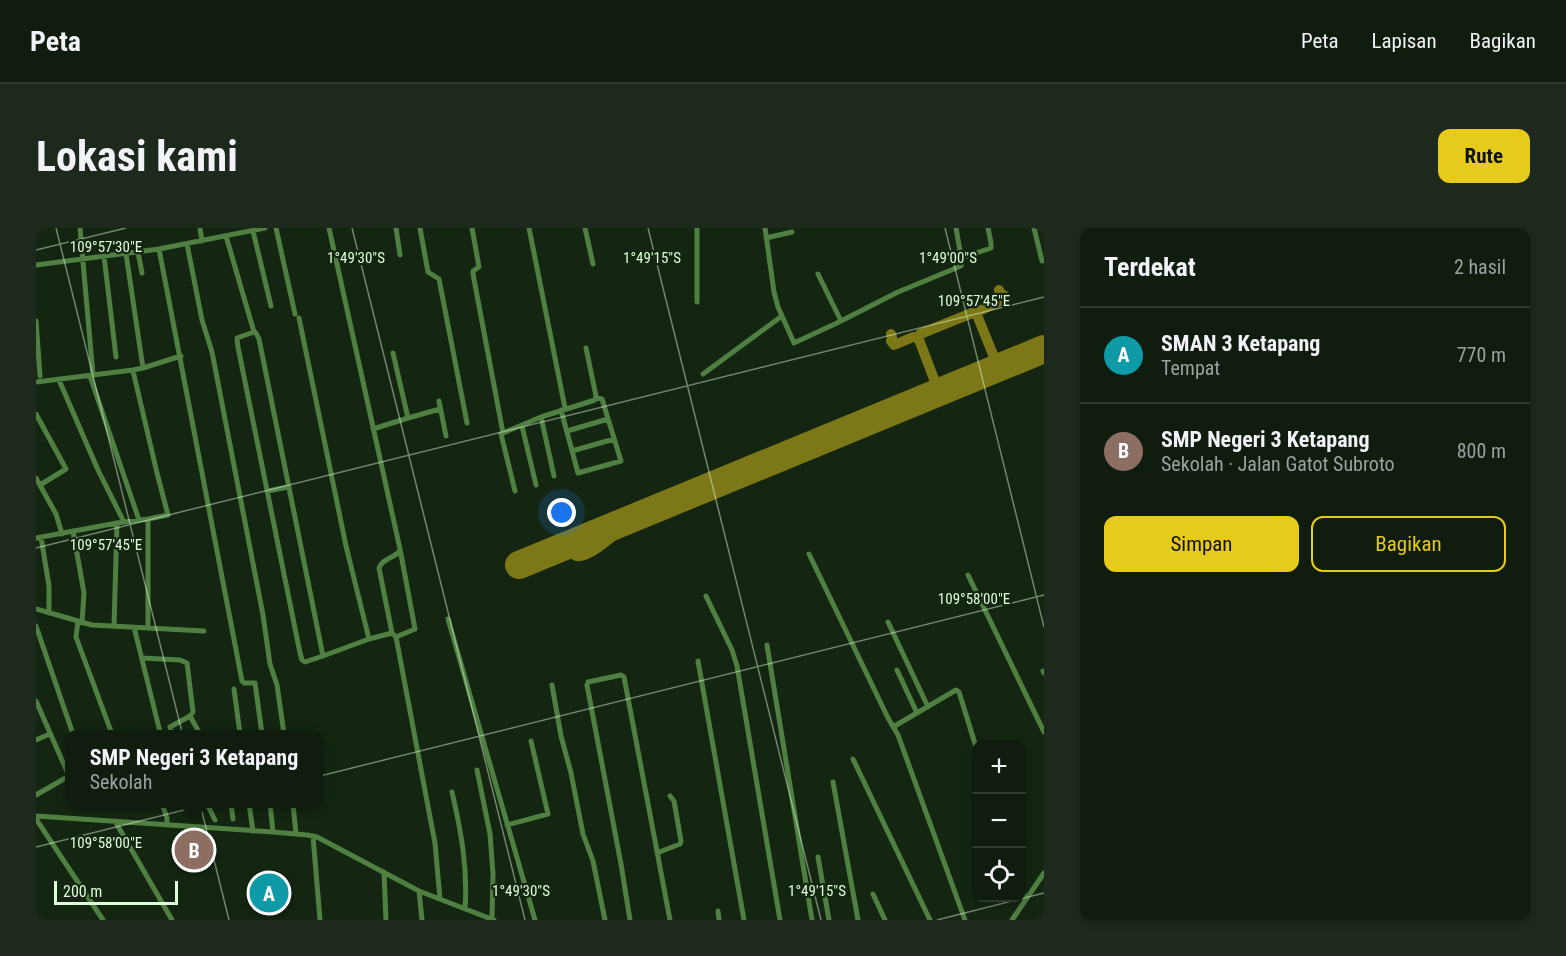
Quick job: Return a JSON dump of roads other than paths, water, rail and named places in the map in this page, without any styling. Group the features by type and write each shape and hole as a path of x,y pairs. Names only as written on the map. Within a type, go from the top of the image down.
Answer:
{"street":[{"path":"80,228 91,376 139,520"},
{"path":"200,228 202,241"},
{"path":"36,265 159,249 265,228"},
{"path":"276,228 346,546 369,639"},
{"path":"254,332 237,338 237,342 301,658 304,662 369,639 415,629 400,549 329,228"},
{"path":"396,228 400,255"},
{"path":"420,228 428,272 439,279 467,423"},
{"path":"472,228 479,267 473,271 473,274 502,434 515,491"},
{"path":"494,436 563,409 591,402 596,398 602,399 621,460 578,472 567,431 563,409 529,228"},
{"path":"585,228 593,264"},
{"path":"697,228 697,302"},
{"path":"765,228 774,292 794,343 898,292 961,266 956,228"},
{"path":"961,258 991,248 988,228"},
{"path":"1034,228 1042,261"},
{"path":"253,231 271,306"},
{"path":"766,237 792,232"},
{"path":"226,236 254,332 259,339 322,656"},
{"path":"187,244 202,320 212,352 263,615 270,664 277,685 283,730"},
{"path":"159,249 242,681 255,683 261,730"},
{"path":"138,252 142,273"},
{"path":"126,254 143,368"},
{"path":"104,256 116,357"},
{"path":"818,274 841,321"},
{"path":"703,374 783,316"},
{"path":"36,321 40,376"},
{"path":"586,348 596,398"},
{"path":"393,353 408,418"},
{"path":"36,382 134,370 181,356"},
{"path":"49,613 50,593 38,538 168,515 134,370"},
{"path":"59,380 94,461 124,522"},
{"path":"439,401 446,436"},
{"path":"373,429 440,409"},
{"path":"36,414 66,469 40,485"},
{"path":"541,417 554,476"},
{"path":"567,431 608,419"},
{"path":"522,426 536,485"},
{"path":"572,451 614,439"},
{"path":"36,478 56,514 62,534"},
{"path":"268,491 288,487"},
{"path":"148,519 148,627"},
{"path":"114,626 117,523"},
{"path":"73,531 84,593 76,637 110,730"},
{"path":"400,549 398,553 381,563 379,568 432,826 440,898"},
{"path":"809,554 902,744 965,920"},
{"path":"968,575 1044,732"},
{"path":"706,596 732,650 737,666 780,920"},
{"path":"36,609 80,622 204,631"},
{"path":"448,619 535,920"},
{"path":"888,622 928,707"},
{"path":"36,626 71,730"},
{"path":"134,627 157,730"},
{"path":"767,645 812,920"},
{"path":"142,658 180,660 187,663 194,710 190,716 164,730"},
{"path":"698,661 744,920"},
{"path":"897,670 917,713"},
{"path":"630,920 587,683 621,675 624,677 670,920"},
{"path":"552,685 583,834 593,861 605,920"},
{"path":"234,689 239,730"},
{"path":"893,727 957,690 974,740"},
{"path":"36,701 65,767"},
{"path":"190,716 197,730"},
{"path":"36,740 50,734"},
{"path":"507,825 548,814 531,741"},
{"path":"853,759 930,920"},
{"path":"36,817 167,825 216,824 233,829 313,836 335,845 419,891 493,919 490,834 477,770"},
{"path":"36,795 65,778"},
{"path":"832,782 858,920"},
{"path":"452,792 461,829 464,854 465,909"},
{"path":"657,853 681,843 674,801 670,796"},
{"path":"164,808 167,825"},
{"path":"211,808 216,824"},
{"path":"231,808 233,829"},
{"path":"250,808 253,831"},
{"path":"270,808 273,832"},
{"path":"293,808 296,834"},
{"path":"36,817 103,920"},
{"path":"115,821 172,920"},
{"path":"313,836 320,920"},
{"path":"818,857 829,920"},
{"path":"384,872 386,920"},
{"path":"1026,899 1044,873"},
{"path":"419,891 422,920"},
{"path":"873,894 885,920"},
{"path":"1012,920 1024,902"},
{"path":"718,911 719,920"}],"place":[{"name":"SMP Negeri 3 Ketapang","path":"194,850"},
{"name":"SMAN 3 Ketapang","path":"269,893"}]}
